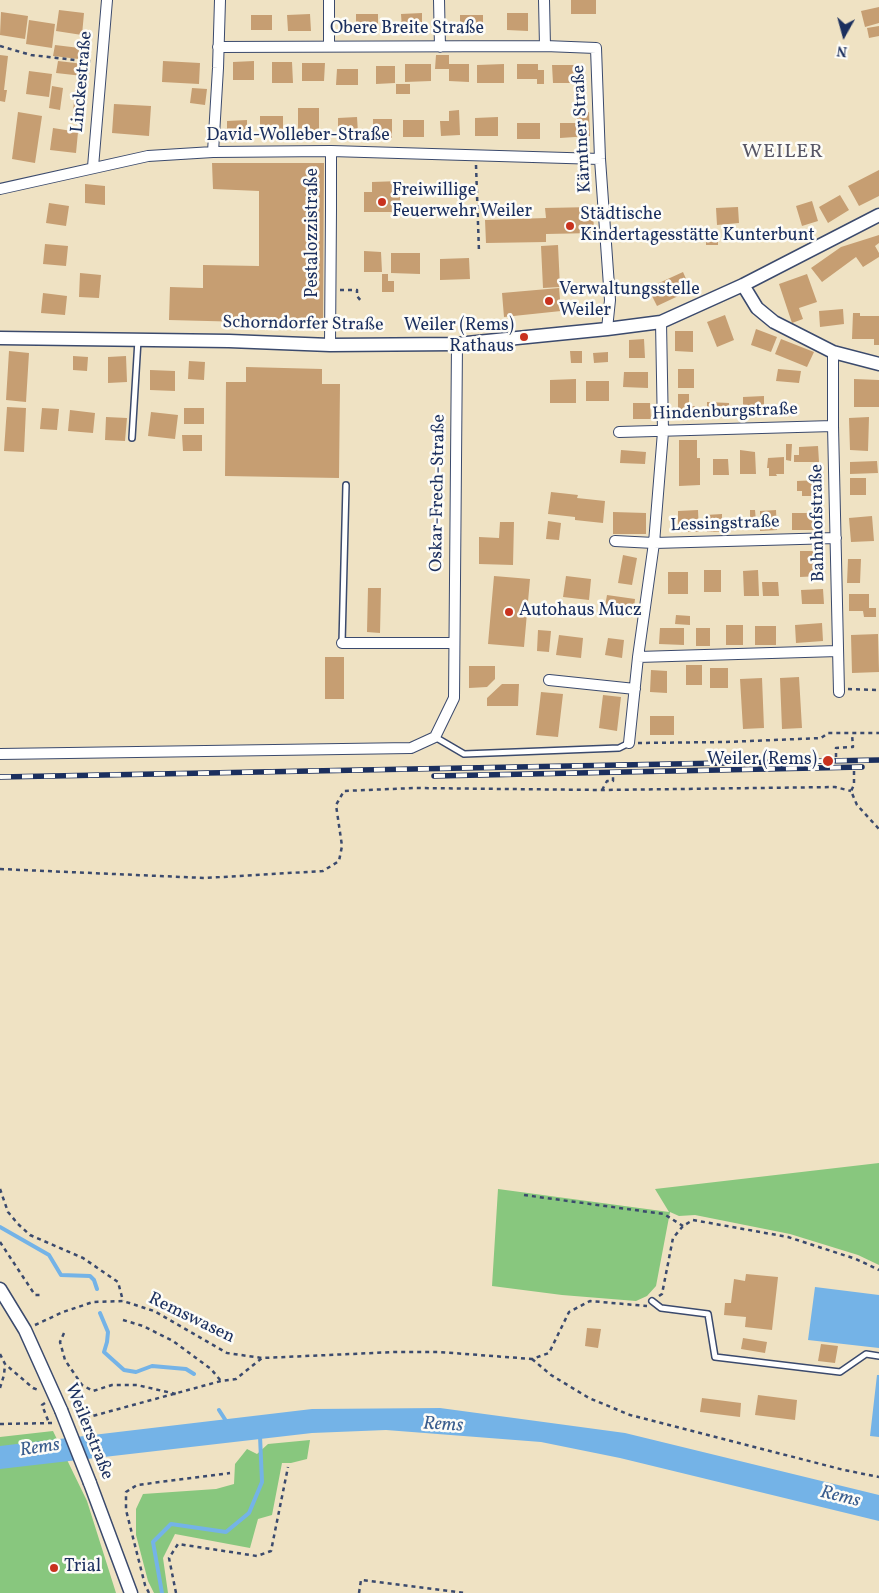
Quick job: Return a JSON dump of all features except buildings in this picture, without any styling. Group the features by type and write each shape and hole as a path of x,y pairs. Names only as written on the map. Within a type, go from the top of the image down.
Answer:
{"street":[{"name":"Linckestraße","path":"93,167 107,0"},
{"path":"212,152 218,68 220,0"},
{"path":"329,0 329,46"},
{"path":"439,0 440,47"},
{"path":"544,0 545,46"},
{"name":"Obere Breite Straße","path":"218,47 545,46 596,48"},
{"name":"Kärntner Straße","path":"596,48 600,159 610,300 607,329"},
{"name":"David-Wolleber-Straße","path":"0,189 148,156 212,152 331,151 600,159"},
{"name":"Pestalozzistraße","path":"330,345 331,151"},
{"name":"Schorndorfer Straße","path":"0,338 229,341 330,345 457,344 661,322 743,285 879,215"},
{"path":"743,285 757,308 774,322 833,352 879,364"},
{"path":"630,743 638,657 654,543 663,432 661,322"},
{"name":"Oskar-Frech-Straße","path":"434,737 454,698 457,344"},
{"name":"Bahnhofstraße","path":"833,352 838,691"},
{"name":"Hindenburgstraße","path":"619,432 833,426"},
{"name":"Lessingstraße","path":"615,541 654,543 836,538"},
{"path":"342,643 454,643"},
{"path":"638,657 838,651"},
{"path":"548,680 635,689"},
{"path":"0,754 411,748 434,737"},
{"name":"Weilerstraße","path":"0,1289 25,1330 61,1410 131,1593"}],"lane":[{"path":"132,438 138,340"},
{"path":"342,643 346,485"},
{"path":"434,737 464,754 619,748 630,743"},
{"path":"652,1301 661,1308 708,1314 715,1357 840,1372 866,1354 879,1356"}],"path":[{"path":"0,46 31,55 101,63"},
{"path":"475,156 479,252"},
{"path":"330,289 357,290 357,296 361,301"},
{"path":"838,691 879,690"},
{"path":"630,743 726,742 821,738 828,734 878,733 878,737"},
{"path":"836,757 836,748 852,748 852,734"},
{"path":"854,771 852,791 857,805 879,829"},
{"path":"602,790 607,781 613,781 613,775"},
{"path":"0,869 204,878 323,871 339,861 342,846 336,805 344,791 414,788 602,790 835,787 852,791"},
{"path":"0,1189 8,1212 30,1235 83,1258 118,1282 123,1301"},
{"path":"524,1195 664,1214 682,1226"},
{"path":"879,1270 856,1258 788,1237 693,1220 682,1226 673,1238 662,1294 646,1307 590,1301 569,1312 549,1352 532,1359 551,1375 589,1398 630,1414 844,1470 879,1476"},
{"path":"0,1242 35,1295 42,1295"},
{"name":"Remswasen","path":"25,1330 63,1312 93,1302 123,1301 154,1311 227,1353 262,1358 439,1352 532,1359"},
{"path":"123,1320 143,1326 173,1341 211,1369 220,1381"},
{"path":"64,1333 60,1342 65,1360 82,1385 94,1391 112,1385 137,1385 177,1394"},
{"path":"0,1354 5,1364 33,1388 40,1391"},
{"path":"75,1421 220,1381 236,1379 262,1358"},
{"path":"0,1388 5,1364"},
{"path":"42,1406 50,1423"},
{"path":"0,1424 59,1423"},
{"path":"176,1593 169,1558 178,1544 257,1556 271,1551 288,1466"},
{"path":"149,1593 126,1510 126,1492 137,1485 230,1473"},
{"path":"359,1593 361,1580 466,1593"}],"green space":[{"path":"879,1163 879,1265 858,1255 790,1234 695,1215 679,1216 670,1212 656,1286 647,1296 636,1301 562,1295 492,1286 498,1189 669,1212 655,1189"},
{"name":"Trial","path":"53,1431 87,1501 116,1593 0,1593 0,1437"},
{"path":"310,1440 307,1459 282,1463 272,1515 258,1519 250,1548 175,1534 163,1558 168,1593 154,1593 148,1581 136,1535 136,1509 143,1494 216,1489 234,1484 235,1464 247,1449 257,1454 268,1444"}],"water":[{"path":"815,1287 879,1295 879,1348 808,1340"},
{"path":"877,1375 879,1375 879,1437 870,1436"},
{"name":"Rems","path":"440,1408 625,1433 879,1495 879,1521 620,1458 541,1442 386,1430 312,1433 0,1469 0,1446 312,1409"}],"waterway":[{"path":"0,1227 49,1255 61,1275 90,1276 94,1280 97,1289"},
{"path":"100,1313 108,1332 104,1352 124,1370 136,1372 152,1366 186,1369 194,1374"},
{"path":"219,1410 226,1421"},
{"path":"162,1593 153,1542 171,1524 226,1532 249,1513 262,1482 260,1436"}],"railway":[{"path":"0,777 879,760"},
{"path":"434,776 862,767"}],"place":[{"name":"Freiwillige Feuerwehr Weiler","path":"382,202"},
{"name":"Städtische Kindertagesstätte Kunterbunt","path":"570,226"},
{"name":"Verwaltungsstelle Weiler","path":"549,301"},
{"name":"Weiler (Rems) Rathaus","path":"524,337"},
{"name":"Autohaus Mucz","path":"509,612"},
{"name":"Weiler (Rems)","path":"828,761"},
{"name":"Trial","path":"54,1568"}],"district":[{"name":"WEILER","path":"783,153"}]}
